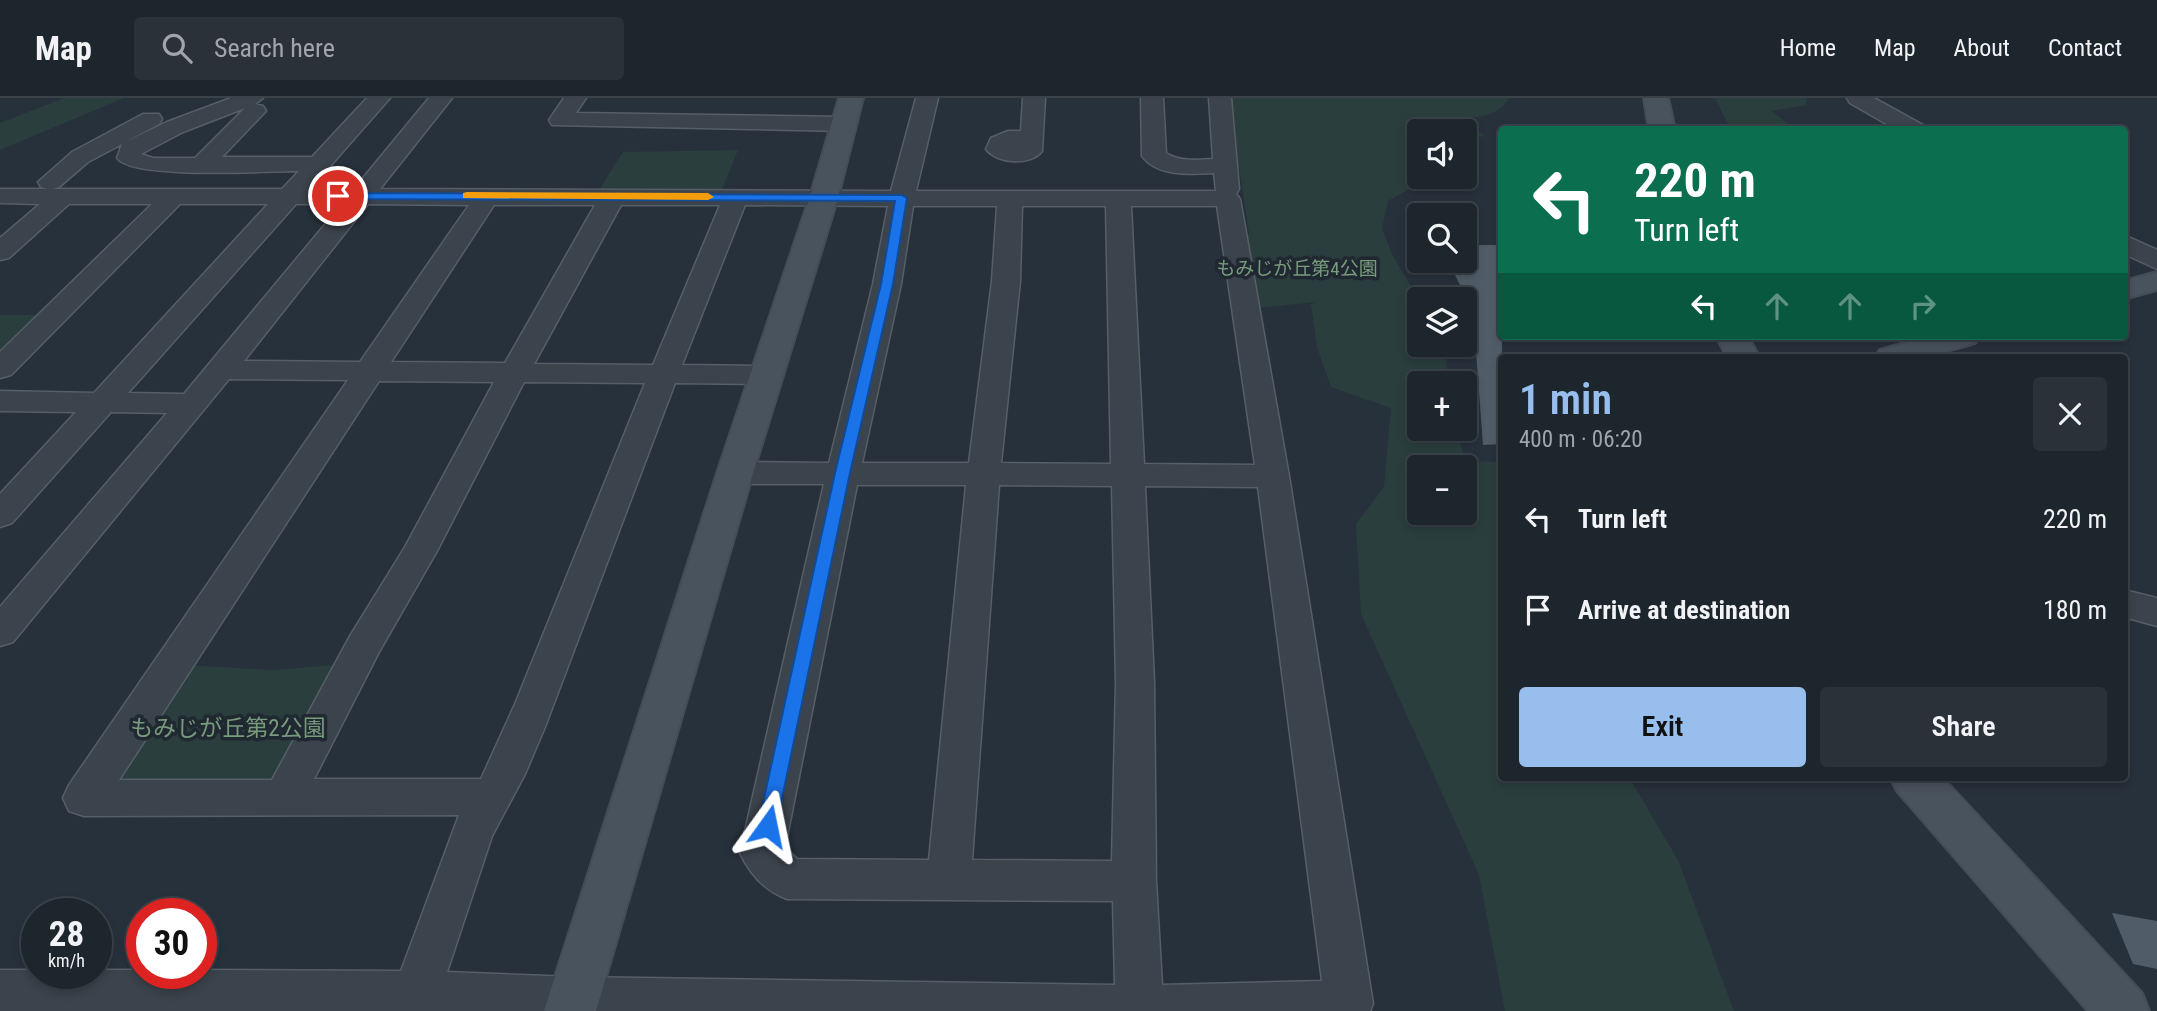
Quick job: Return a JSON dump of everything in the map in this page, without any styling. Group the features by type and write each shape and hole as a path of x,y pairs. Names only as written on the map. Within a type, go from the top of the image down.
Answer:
{"street":[{"path":"0,251 56,189 80,157 147,120 206,98"},
{"path":"0,515 379,98"},
{"path":"0,632 221,370 441,98"},
{"path":"572,1006 734,472 768,375 848,111 560,120 575,98"},
{"path":"927,98 902,198 877,332 842,473 762,853 787,879 1135,881"},
{"path":"1032,142 1034,98"},
{"path":"1152,98 1154,156 1162,163 1224,166"},
{"path":"0,993 416,994 572,1006 1140,1009 1349,1004 1273,476 1228,199 1220,98"},
{"path":"1656,98 1661,126"},
{"path":"1858,98 1907,126"},
{"path":"99,145 131,149 209,112 253,105"},
{"path":"201,165 253,105"},
{"path":"131,149 129,158 152,165 318,164"},
{"path":"0,196 56,189 173,197 1228,199"},
{"path":"487,196 84,798 493,797"},
{"path":"284,797 363,646 420,551 613,196"},
{"path":"0,369 173,197"},
{"path":"416,994 473,830 512,761 736,197"},
{"path":"949,878 984,473 1006,281 1010,199"},
{"path":"1118,200 1135,682 1135,881 1140,1009"},
{"path":"2128,245 2157,261"},
{"path":"2128,289 2157,281"},
{"path":"1901,354 1950,340"},
{"path":"221,370 768,375"},
{"path":"0,401 191,404"},
{"path":"734,472 1273,476"},
{"path":"2128,604 2157,612"},
{"path":"1917,781 2123,1011"}],"green space":[{"path":"64,98 124,98 0,150 0,123"},
{"name":"もみじが丘第4公園","path":"1221,98 1509,98 1500,109 1481,116 1460,119 1407,119 1407,189 1410,189 1388,201 1382,229 1392,254 1411,287 1407,287 1407,357 1446,357 1447,371 1407,371 1407,441 1459,441 1465,455 1407,455 1407,525 1477,525 1477,461 1498,462 1498,781 1631,781 1678,860 1734,1011 1505,1011 1479,875 1361,614 1356,524 1384,487 1391,408 1331,387 1317,347 1311,304 1317,302 1246,309 1234,235 1249,234 1240,173"},
{"path":"1715,98 1807,98 1806,105 1772,111 1790,126 1729,126"},
{"path":"738,150 719,197 595,196 623,152"},
{"path":"0,315 55,315 0,369"},
{"name":"もみじが丘第2公園","path":"345,664 281,773 259,788 111,781 181,665 273,670"}],"building":[{"path":"1477,245 1498,245 1498,340 1502,340 1502,354 1498,354 1498,444 1483,445 1476,357 1477,287 1461,287 1454,273 1477,273"},
{"path":"2112,913 2157,921 2157,969 2133,964"}],"slow traffic":[{"path":"467,196 708,197"}],"route":[{"path":"338,196 902,198 887,284 842,473 768,826"}]}
